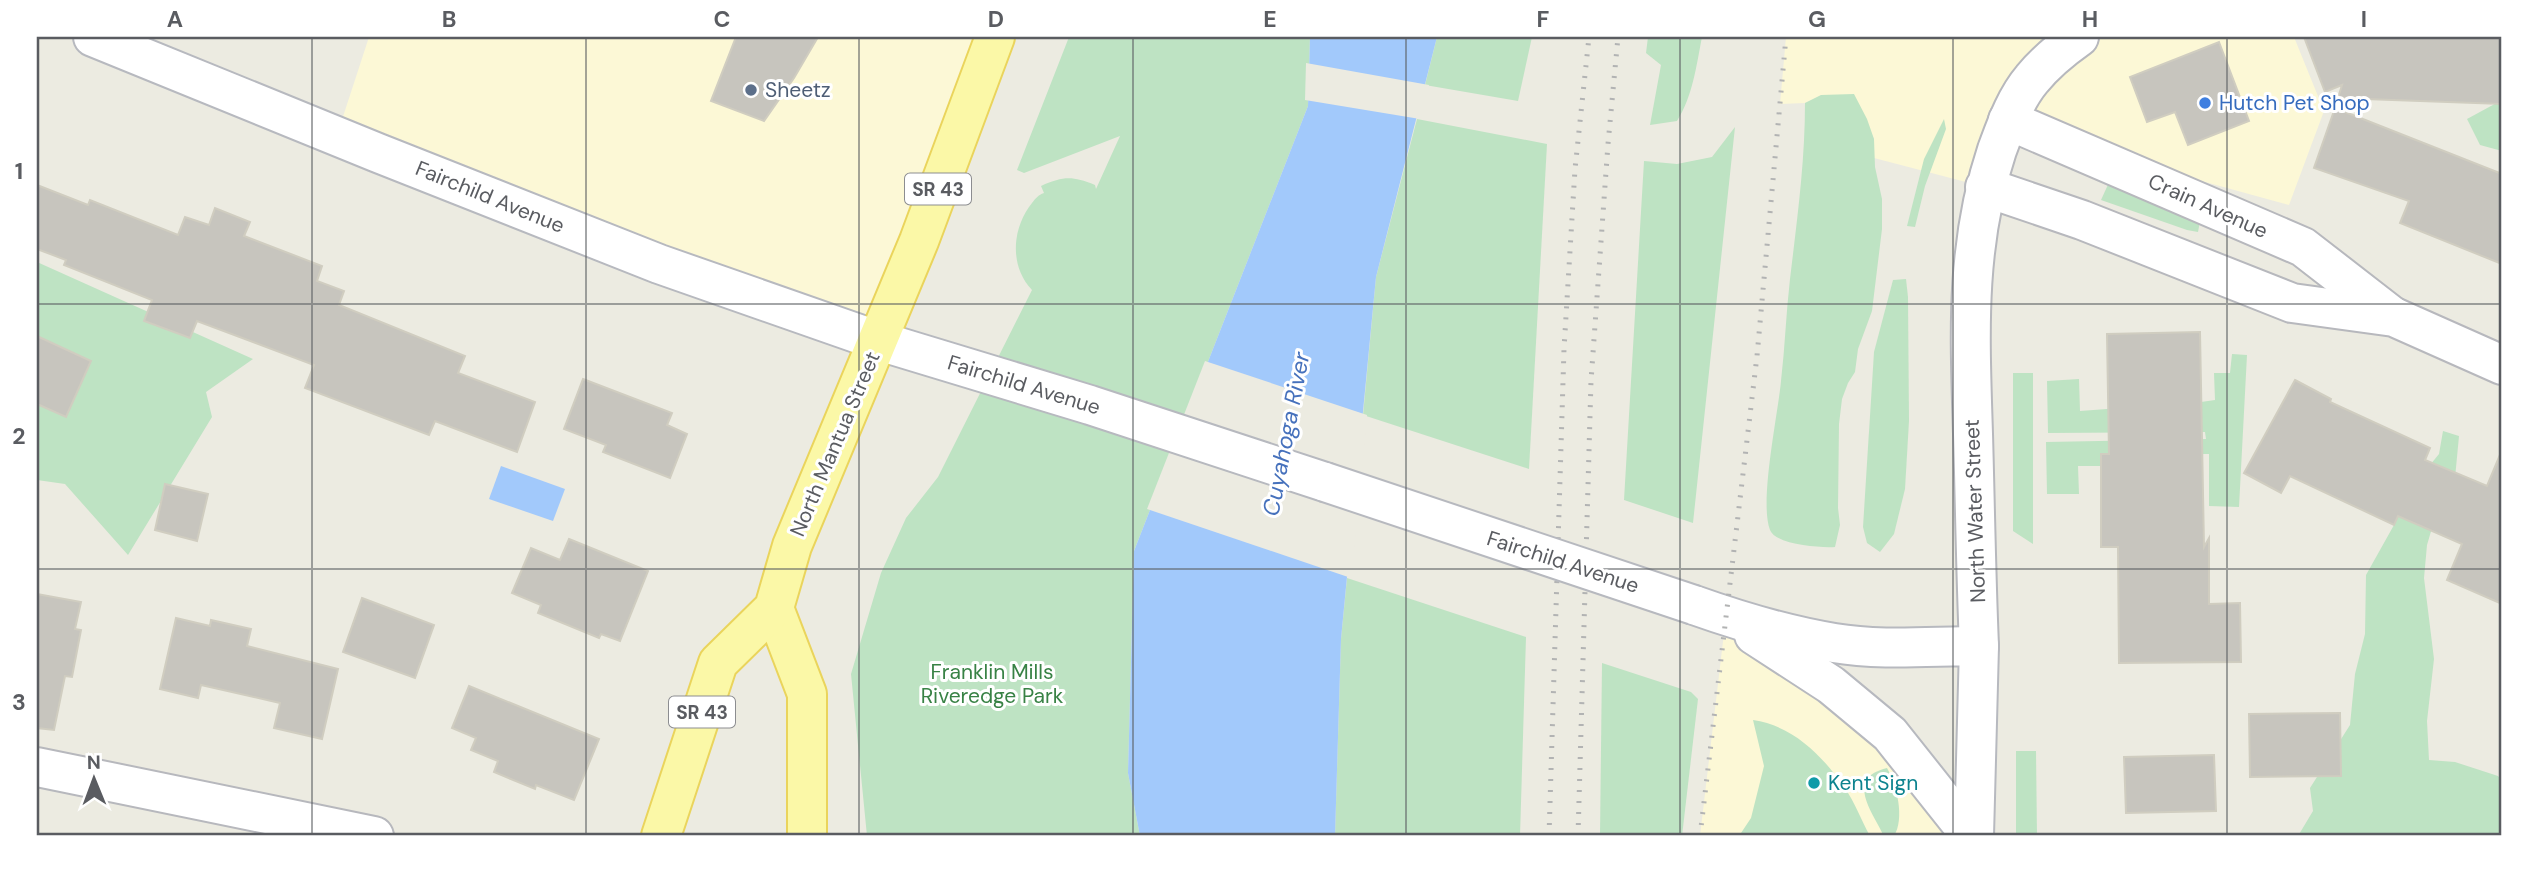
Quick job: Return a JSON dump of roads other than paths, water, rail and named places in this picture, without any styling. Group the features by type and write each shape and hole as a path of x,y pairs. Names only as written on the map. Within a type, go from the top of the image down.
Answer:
{"main road":[{"name":"Fairchild Avenue","path":"93,37 659,264 879,341 1090,405 1710,611 1784,633 1835,643 1979,646"},
{"name":"North Mantua Street","path":"661,836 718,663 774,608 792,546 919,242 995,37"},
{"name":"North Water Street","path":"1973,836 1979,646 1970,334 1972,260 1985,187 2008,120 2031,80 2079,37"},
{"name":"Crain Avenue","path":"2008,120 2303,247 2393,317 2502,365"},
{"name":"Crain Avenue","path":"1985,187 2082,220 2292,303 2393,317"},
{"path":"774,608 807,694 807,836"},
{"path":"1710,611 1831,685 1890,734 1973,836"},
{"path":"37,767 374,836"}],"water":[{"name":"Cuyahoga River","path":"1310,37 1437,37 1376,277 1341,639 1335,836 1140,836 1128,773 1134,551 1308,106"},
{"path":"501,466 565,489 553,521 489,499"}],"railway":[{"path":"1549,836 1564,349 1575,169 1589,37"},
{"path":"1578,836 1591,381 1618,37"},
{"path":"1700,836 1757,356 1786,37"}],"place":[{"name":"Sheetz","path":"751,90"},
{"name":"Hutch Pet Shop","path":"2205,103"},
{"name":"Kent Sign","path":"1814,783"}],"park label":[{"name":"Franklin Mills Riveredge Park","path":"992,684"}]}
